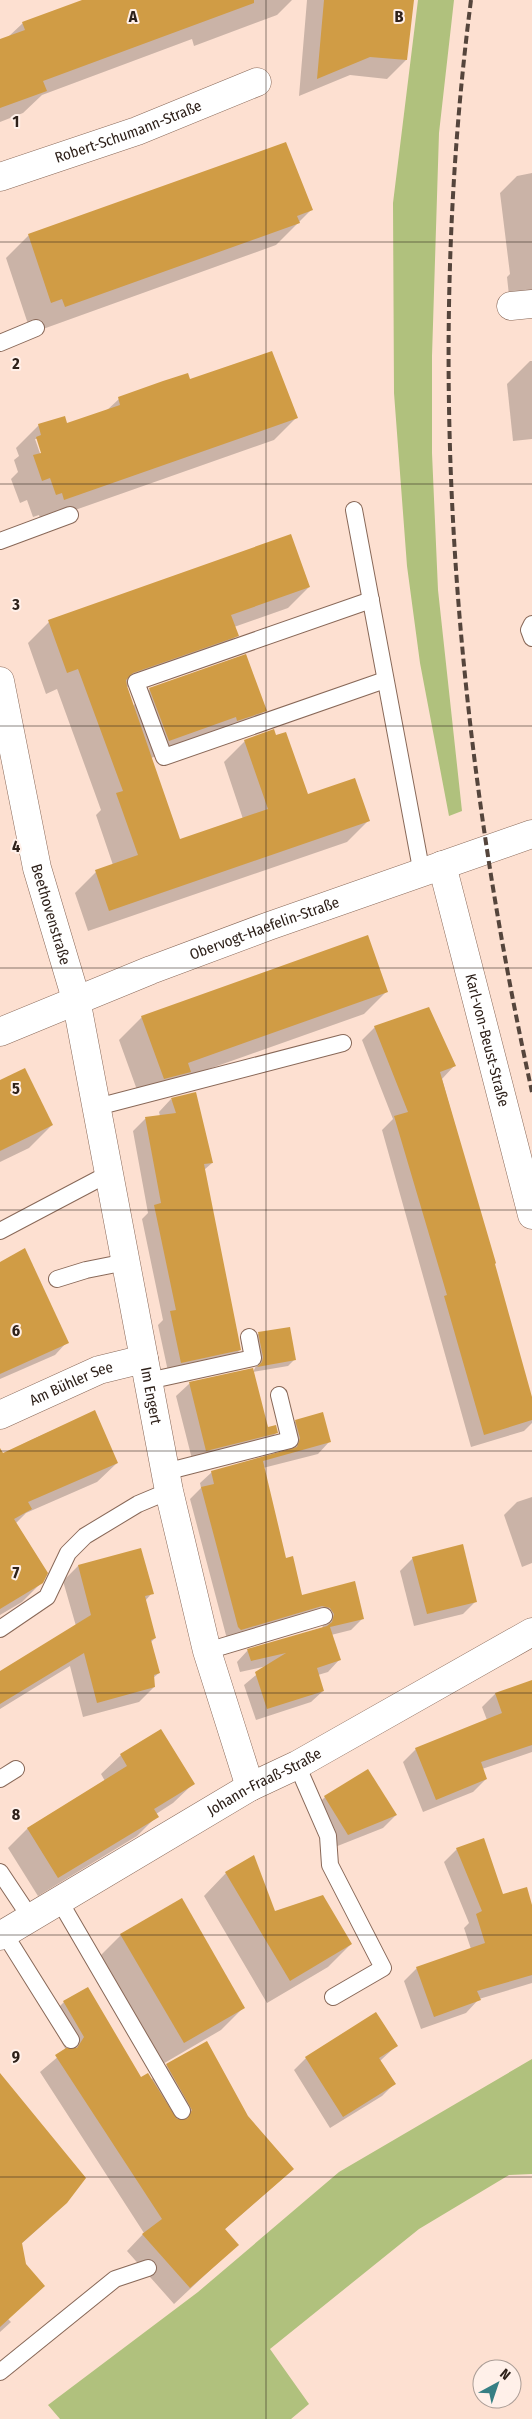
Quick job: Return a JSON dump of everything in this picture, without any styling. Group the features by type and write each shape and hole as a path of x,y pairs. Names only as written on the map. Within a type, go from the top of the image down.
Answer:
{"street":[{"name":"Robert-Schumann-Straße","path":"0,177 137,131 257,82"},
{"name":"Beethovenstraße","path":"0,681 37,868 76,1000"},
{"name":"Obervogt-Haefelin-Straße","path":"0,1032 76,1000 269,926 532,834"},
{"name":"Karl-von-Beust-Straße","path":"432,869 532,1215"},
{"name":"Im Engert","path":"76,1000 167,1481 207,1651 250,1787"},
{"name":"Am Bühler See","path":"0,1414 99,1370 146,1370"},
{"name":"Johann-Fraaß-Straße","path":"2,1935 250,1787 297,1765 532,1632"}],"lane":[{"path":"0,343 36,328"},
{"path":"354,510 385,680 432,869"},
{"path":"0,541 70,516"},
{"path":"371,600 136,682 164,757 385,680"},
{"path":"532,624 529,630 532,638"},
{"path":"97,1107 343,1043"},
{"path":"0,1231 108,1174"},
{"path":"57,1279 86,1270 126,1262"},
{"path":"146,1370 253,1358 249,1337"},
{"path":"0,1629 47,1596 68,1553 85,1536 138,1504 167,1481 290,1440 280,1395"},
{"path":"207,1651 324,1616"},
{"path":"297,1765 328,1836 330,1865 383,1968 333,1997"},
{"path":"0,1779 16,1769"},
{"path":"0,1872 30,1917"},
{"path":"59,1900 182,2111"},
{"path":"2,1935 71,2040"},
{"path":"0,2372 115,2279 148,2268"}],"green space":[{"path":"418,0 454,0 439,133 432,356 432,453 438,590 462,811 449,816 420,663 407,566 394,393 393,203"},
{"path":"532,2059 532,2174 509,2175 419,2229 270,2349 309,2404 291,2419 60,2419 48,2405 198,2292 339,2172"}],"building":[{"path":"82,0 254,0 254,3 43,81 47,91 0,108 0,39 25,30 22,22"},
{"path":"324,0 414,0 407,60 370,57 317,79"},
{"path":"286,142 313,210 297,216 300,223 65,307 62,299 51,303 28,234"},
{"path":"272,351 298,418 64,500 62,493 56,495 50,478 42,481 33,455 41,453 36,437 41,435 38,424 65,416 67,423 120,405 118,397 163,381 188,373 190,379"},
{"path":"291,534 310,587 231,615 239,636 133,673 126,680 127,686 180,839 268,809 244,740 274,729 276,735 286,732 308,794 355,778 370,821 109,911 95,870 138,855 116,793 123,791 78,669 67,673 48,620"},
{"path":"246,654 267,711 237,721 236,717 169,741 149,688"},
{"path":"368,935 388,992 188,1063 191,1072 164,1079 141,1016"},
{"path":"429,1007 456,1066 440,1072 496,1263 532,1397 532,1420 484,1435 444,1296 447,1295 394,1116 408,1112 374,1026"},
{"path":"25,1068 53,1125 0,1151 0,1080"},
{"path":"196,1092 213,1163 204,1164 241,1350 181,1363 170,1311 176,1310 154,1205 161,1203 145,1117 176,1113 171,1098"},
{"path":"25,1248 69,1343 0,1374 0,1262"},
{"path":"290,1327 296,1360 257,1367 262,1362 263,1357 258,1332"},
{"path":"253,1368 268,1427 276,1425 278,1433 206,1451 189,1382"},
{"path":"95,1410 118,1463 28,1502 32,1509 14,1519 48,1573 43,1583 0,1609 0,1448 3,1453"},
{"path":"323,1412 331,1442 263,1461 286,1558 293,1556 302,1595 355,1581 364,1619 330,1627 341,1660 317,1668 324,1691 267,1709 255,1672 286,1653 251,1661 247,1649 327,1626 332,1622 334,1614 330,1608 322,1606 241,1630 238,1627 201,1487 214,1484 211,1471 297,1447 300,1438 295,1420"},
{"path":"463,1544 477,1602 427,1614 412,1557"},
{"path":"141,1548 154,1594 145,1596 156,1638 151,1640 160,1673 154,1675 155,1687 97,1703 84,1653 0,1704 0,1671 91,1615 78,1565"},
{"path":"532,1680 532,1745 481,1762 487,1779 436,1800 415,1748 502,1713 495,1693"},
{"path":"161,1729 195,1784 154,1809 159,1817 58,1878 27,1828 127,1766 120,1754"},
{"path":"368,1769 397,1815 348,1835 324,1796"},
{"path":"484,1838 503,1894 527,1887 532,1905 532,1975 477,1991 481,2000 434,2017 416,1967 485,1943 476,1914 482,1911 456,1848"},
{"path":"254,1855 275,1911 323,1895 352,1944 290,1981 225,1872"},
{"path":"182,1898 245,2008 184,2043 120,1934"},
{"path":"88,1987 141,2077 148,2073 177,2119 187,2119 192,2110 166,2064 207,2041 248,2116 294,2169 225,2229 239,2245 190,2288 142,2234 162,2219 55,2055 66,2048 77,2048 84,2037 63,2001"},
{"path":"376,2012 398,2046 379,2058 396,2084 343,2117 305,2057"},
{"path":"0,2073 86,2178 67,2203 22,2243 26,2264 45,2286 0,2327"}],"railway":[{"path":"471,0 457,137 450,274 449,411 455,549 466,686 483,822 505,958 532,1092"}]}
